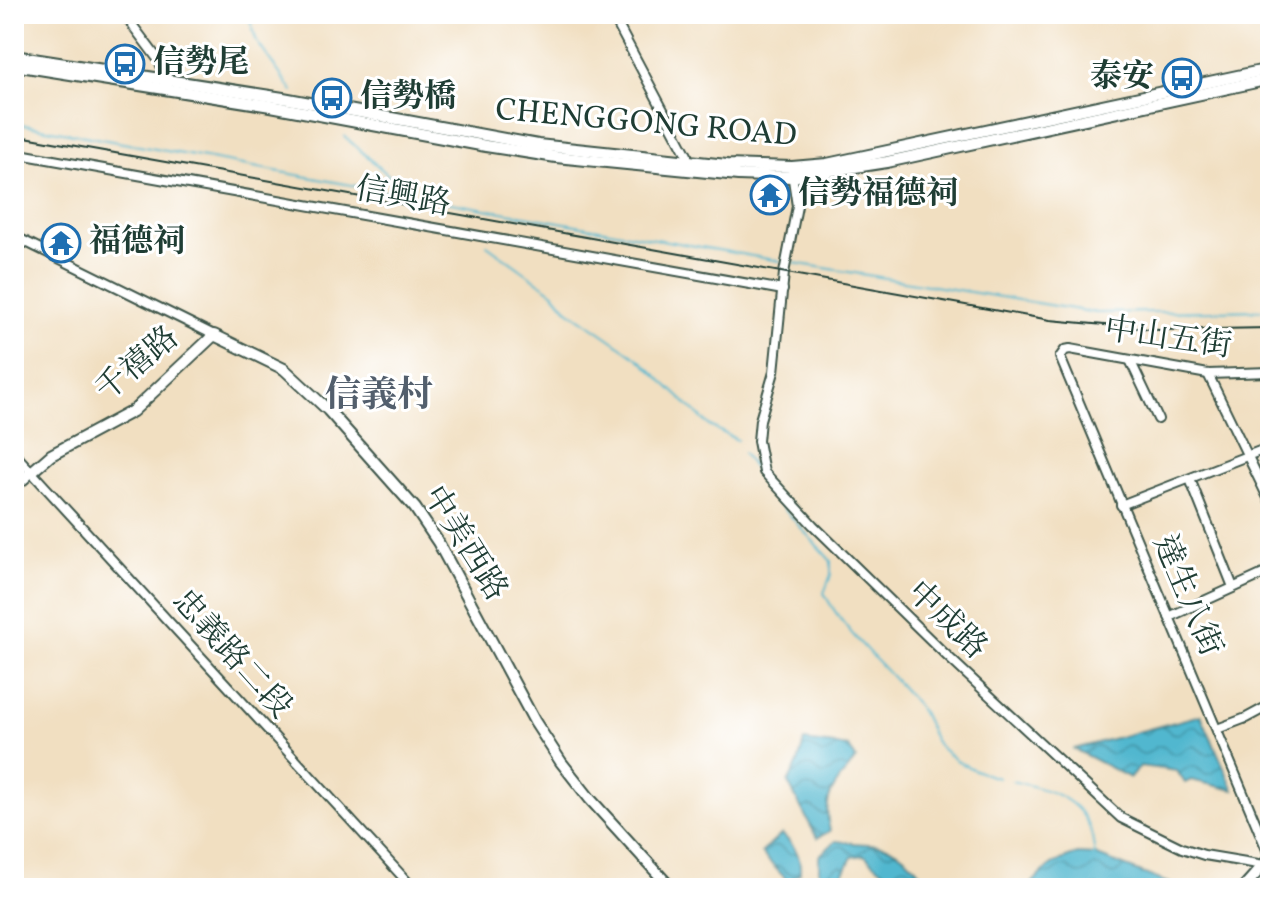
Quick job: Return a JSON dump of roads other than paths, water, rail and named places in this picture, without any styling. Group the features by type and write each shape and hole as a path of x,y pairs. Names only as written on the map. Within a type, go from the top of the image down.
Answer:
{"street":[{"path":"124,14 160,62 166,84"},
{"path":"612,14 687,165"},
{"name":"CHENGGONG ROAD","path":"14,56 166,84"},
{"name":"CHENGGONG ROAD","path":"14,65 283,98 538,145 687,165 792,172 887,162 1270,79"},
{"name":"CHENGGONG ROAD","path":"792,172 1270,69"},
{"name":"信興路","path":"14,153 783,290"},
{"name":"中成路","path":"792,172 797,206 784,273 774,372 762,412 758,441 764,472 945,654 1121,818 1182,848 1204,855 1269,864"},
{"name":"中美西路","path":"14,236 284,369 328,410 415,508 438,542 535,722 561,762 590,799 671,888"},
{"name":"千禧路","path":"14,487 51,455 133,411 214,335"},
{"name":"中山五街","path":"1061,354 1070,349 1208,374 1270,372"},
{"name":"達生八街","path":"1061,354 1060,363 1217,729 1269,864"},
{"path":"1130,360 1158,419"},
{"path":"1208,374 1270,502"},
{"path":"1121,505 1270,447"},
{"name":"忠義路二段","path":"14,453 413,888"},
{"path":"1190,479 1233,587"},
{"path":"1169,617 1270,571"},
{"path":"1217,729 1270,705"},
{"path":"1243,888 1269,864"},
{"path":"1259,888 1269,864"}],"water":[{"path":"1201,715 1234,790 1191,780 1185,783 1177,771 1140,766 1130,778 1074,749"},
{"path":"804,741 849,747 856,759 836,784 829,800 830,831 817,838 788,783"},
{"path":"782,834 794,847 799,861 800,873 788,881 761,853"},
{"path":"836,841 891,848 921,874 921,888 905,888 864,855 852,857 836,888 819,888 819,856"},
{"path":"1078,854 1095,855 1181,888 1028,888 1050,866"}],"waterway":[{"path":"248,14 257,42 293,92"},
{"path":"14,123 411,196"},
{"path":"344,136 412,196 780,261"},
{"path":"487,245 555,294 568,310 639,359 710,426 737,440"},
{"path":"794,263 1097,313 1270,310"},
{"path":"743,453 775,499 831,561 831,575 824,593 833,609 919,708 939,746 967,766 998,778"},
{"path":"1012,781 1055,794 1074,806 1090,828 1095,855"}],"railway":[{"path":"14,135 1050,320 1159,330 1270,328"}],"place":[{"name":"信勢尾","path":"125,64"},
{"name":"泰安","path":"1182,78"},
{"name":"信勢橋","path":"332,98"},
{"name":"信勢福德祠","path":"770,195"},
{"name":"福德祠","path":"61,243"}],"district":[{"name":"信義村","path":"379,397"}]}
